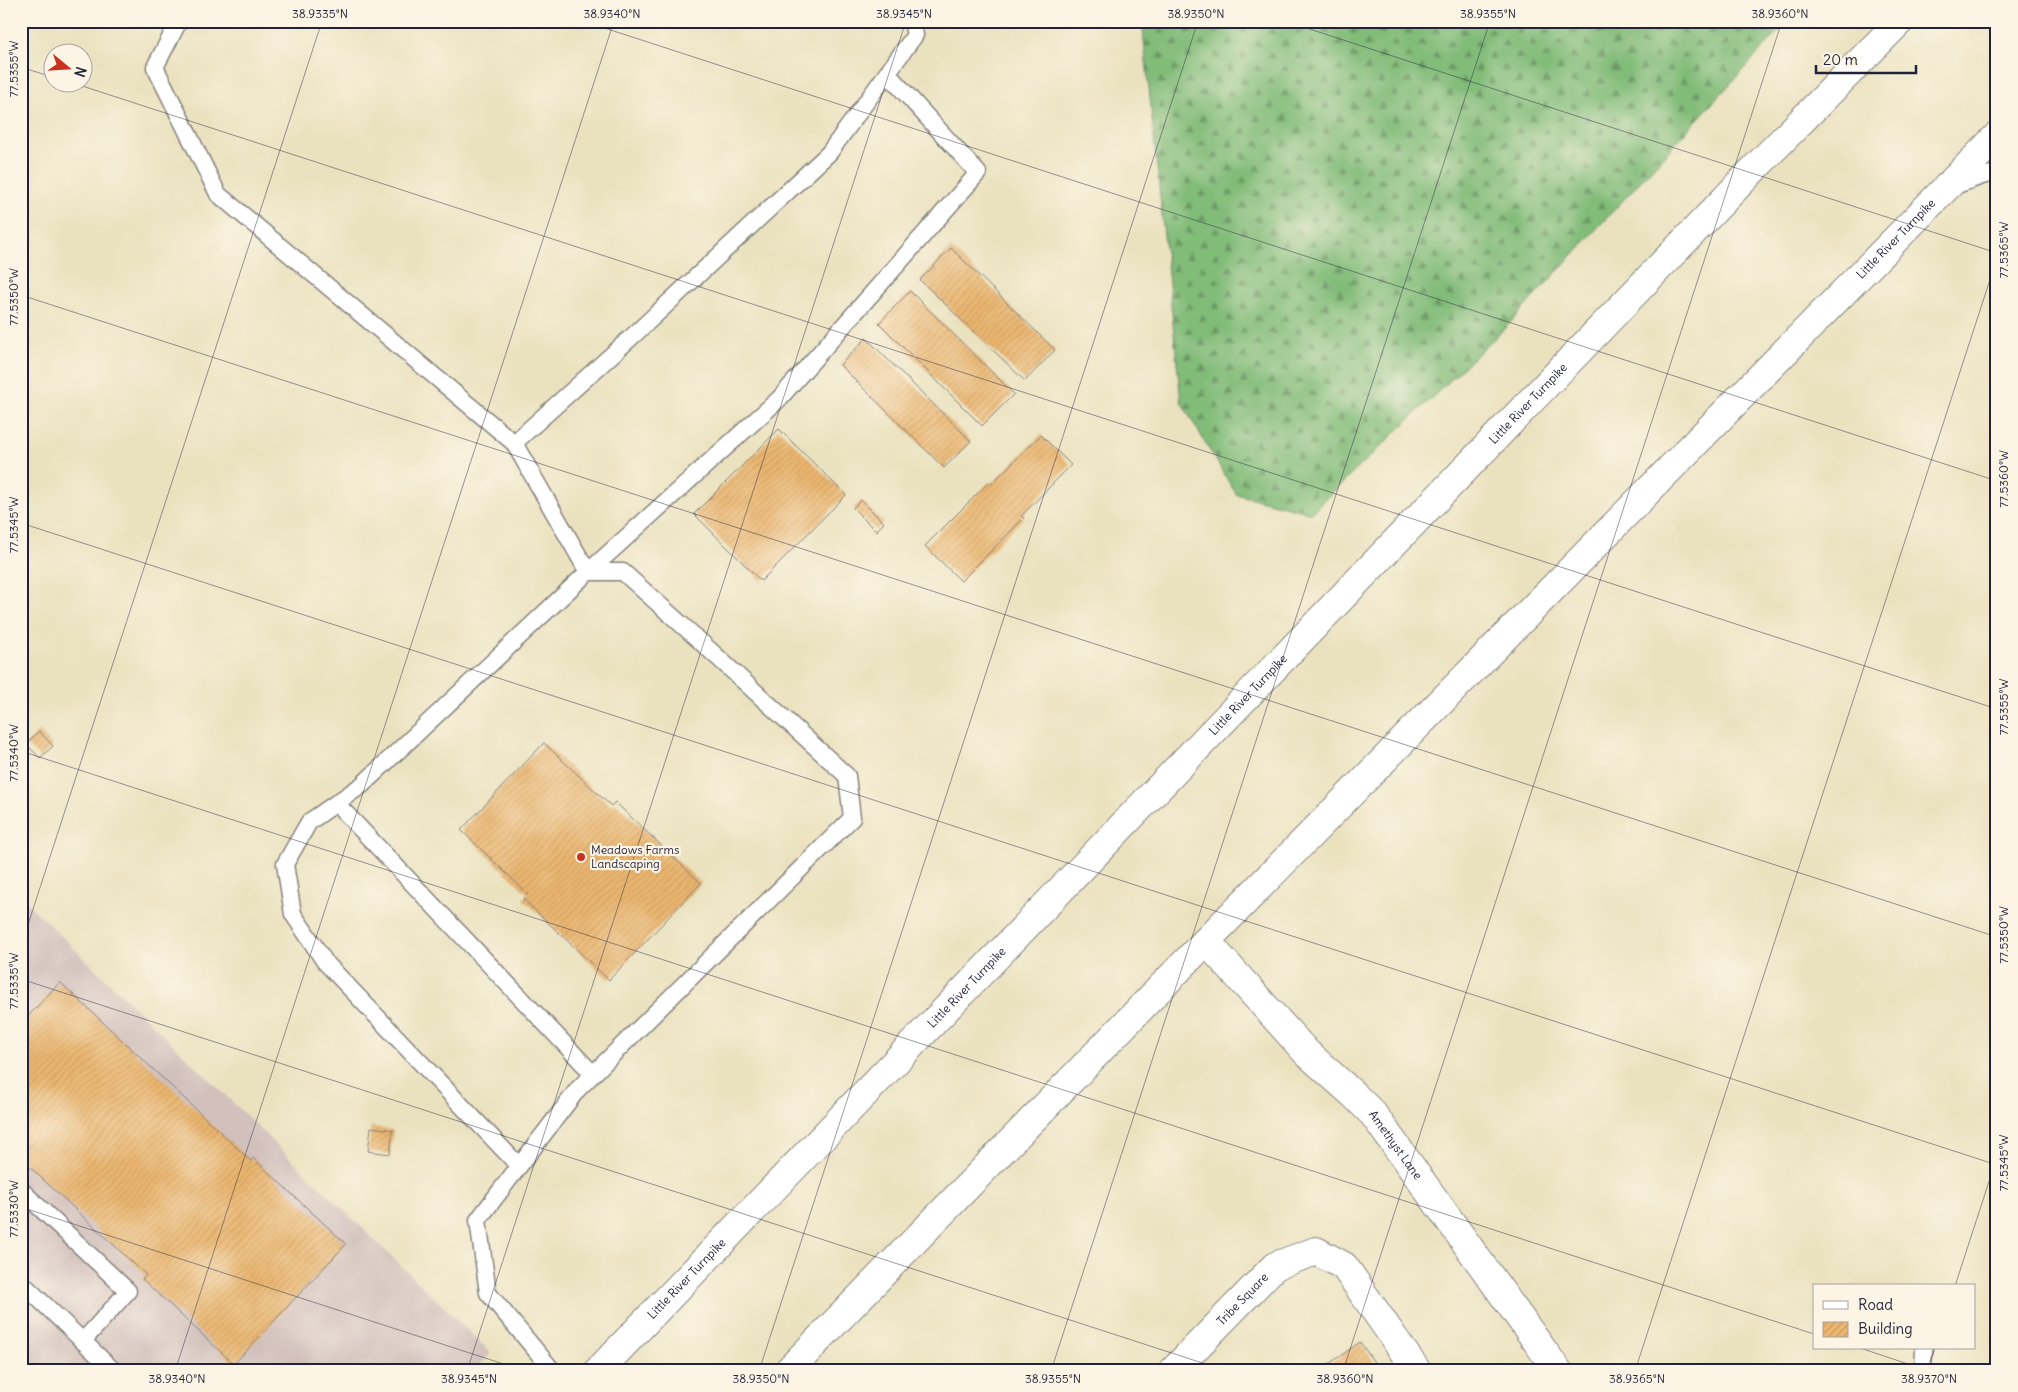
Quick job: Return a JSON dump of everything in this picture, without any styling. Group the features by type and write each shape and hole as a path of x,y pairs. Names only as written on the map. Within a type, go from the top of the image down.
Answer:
{"main road":[{"name":"Little River Turnpike","path":"598,1371 1741,183 1900,21"},
{"name":"Little River Turnpike","path":"788,1371 1206,941 1997,136"},
{"name":"Amethyst Lane","path":"1206,941 1307,1053 1373,1114 1558,1371"},
{"name":"Tribe Square","path":"1172,1371 1275,1266 1316,1251 1344,1266 1417,1371"}],"lane":[{"path":"179,21 155,67 218,194 514,443 588,572"},
{"path":"514,443 636,333 828,153 915,35 912,21"},
{"path":"519,1166 325,962 294,914 285,864 309,822 362,785 588,572 779,399 978,173 887,73"},
{"path":"1944,190 1982,176 1997,173"},
{"path":"553,1371 488,1293 478,1220 578,1089 852,818 847,776 623,572 588,572"},
{"path":"336,803 593,1074"},
{"path":"21,1190 128,1291 83,1341"},
{"path":"21,1282 114,1371"},
{"path":"1924,1350 1924,1371"}],"shaded area":[{"path":"21,897 491,1353 474,1371 21,1371"}],"green space":[{"path":"1142,21 1788,21 1508,325 1311,513 1236,494 1181,402"}],"building":[{"path":"951,248 1055,350 1025,381 920,280"},
{"path":"910,291 1014,394 982,426 879,323"},
{"path":"866,338 971,441 944,468 840,365"},
{"path":"779,429 846,495 761,581 694,514"},
{"path":"1041,435 1071,465 1021,516 1024,518 961,581 925,546 989,482 991,484"},
{"path":"861,500 884,523 876,531 853,508"},
{"path":"39,731 53,746 40,758 26,744"},
{"name":"Meadows Farms Landscaping","path":"544,743 611,806 615,802 701,883 609,980 523,899 528,894 461,830"},
{"path":"60,982 251,1161 253,1158 346,1244 234,1364 142,1279 146,1275 21,1159 21,1024"},
{"path":"371,1127 393,1130 390,1154 368,1151"},
{"path":"1360,1342 1380,1371 1319,1371"}],"place":[{"name":"Meadows Farms Landscaping","path":"581,857"}]}
